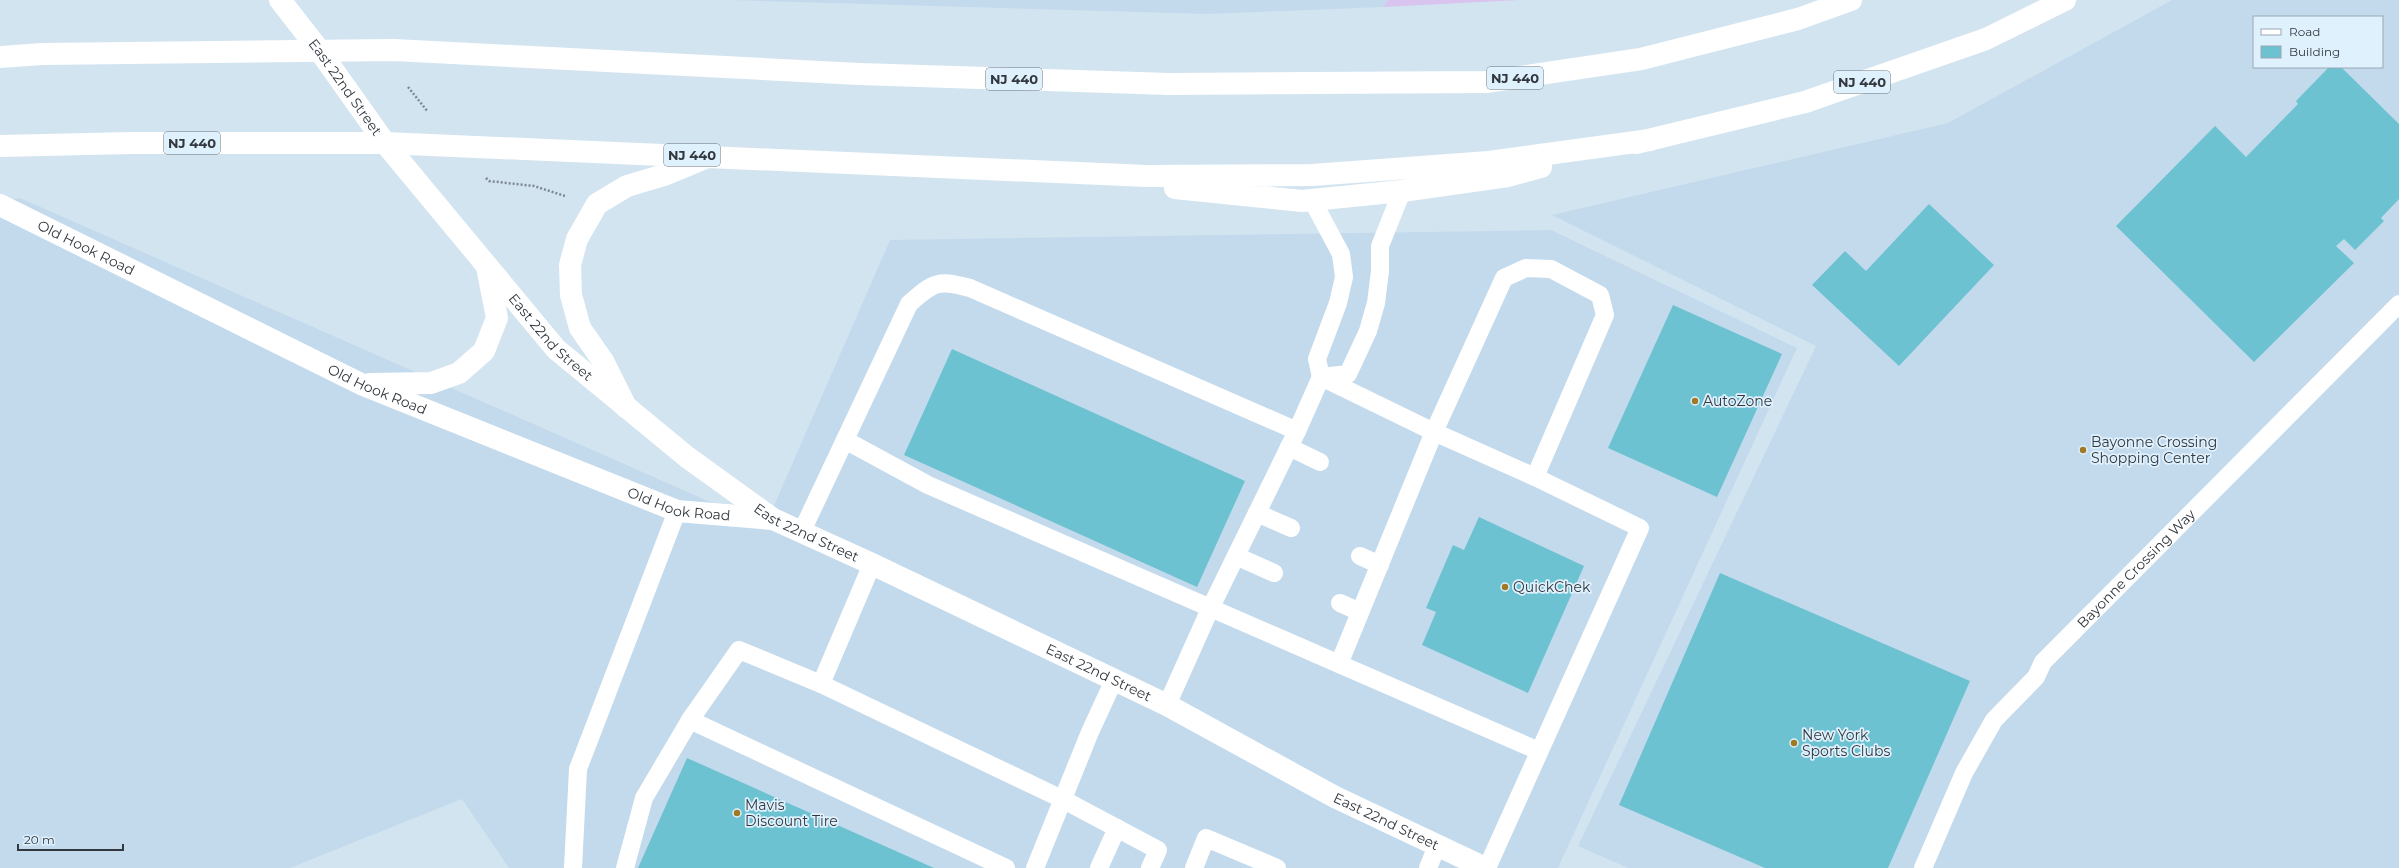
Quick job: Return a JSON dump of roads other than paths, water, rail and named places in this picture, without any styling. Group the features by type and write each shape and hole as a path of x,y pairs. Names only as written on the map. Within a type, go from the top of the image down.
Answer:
{"main road":[{"name":"East 22nd Street","path":"280,0 319,50 385,143 556,349 687,457 773,519 872,564 1167,705 1335,797 1486,868"},
{"name":"NJ 440","path":"0,57 319,50 394,50 860,74 1162,83 1486,82 1641,59 1798,19 1851,0"},
{"name":"NJ 440","path":"0,146 132,143 385,143 1147,176 1312,175 1489,162 1650,140 1805,102 1986,39 2065,0"},
{"path":"999,169 1302,201 1402,191 1508,176 1650,140"},
{"path":"626,407 603,361 580,328 571,295 570,265 577,239 597,204 628,186 664,175 711,156"},
{"name":"Old Hook Road","path":"0,205 361,384 677,511 773,519"},
{"path":"361,384 431,383 459,373 484,351 497,318 487,264"}],"lane":[{"path":"1321,377 1348,374 1368,331 1376,303 1380,271 1380,246 1402,191"},
{"path":"1167,705 1210,609 1297,431 1321,377 1317,359 1338,303 1344,277 1341,254 1312,200"},
{"path":"1338,664 1380,564 1397,501 1434,432 1504,278 1526,268 1552,269 1600,295 1605,315 1535,477"},
{"path":"802,531 909,304 928,286 949,282 970,288 1297,431"},
{"name":"Bayonne Crossing Way","path":"1923,868 1964,773 1994,720 2036,677 2043,662 2399,304"},
{"path":"1321,377 1434,432 1535,477 1640,528 1486,868"},
{"path":"845,440 928,485 1539,751"},
{"path":"1289,447 1320,462"},
{"path":"573,868 578,769 677,511"},
{"path":"1257,513 1291,528"},
{"path":"1236,556 1274,573"},
{"path":"1360,556 1380,564"},
{"path":"821,684 872,564"},
{"path":"1340,603 1360,612"},
{"path":"625,868 644,798 690,720 739,650 821,684 1062,799 1117,828 1158,850 1150,868"},
{"path":"1035,868 1062,799 1114,680"},
{"path":"690,720 1006,868"},
{"path":"1099,868 1117,828"},
{"path":"1194,868 1206,838 1277,868"},
{"path":"1428,868 1437,846"}],"place":[{"name":"AutoZone","path":"1695,401"},
{"name":"Bayonne Crossing Shopping Center","path":"2083,450"},
{"name":"QuickChek","path":"1505,587"},
{"name":"New York Sports Clubs","path":"1794,743"},
{"name":"Mavis Discount Tire","path":"737,813"}]}
